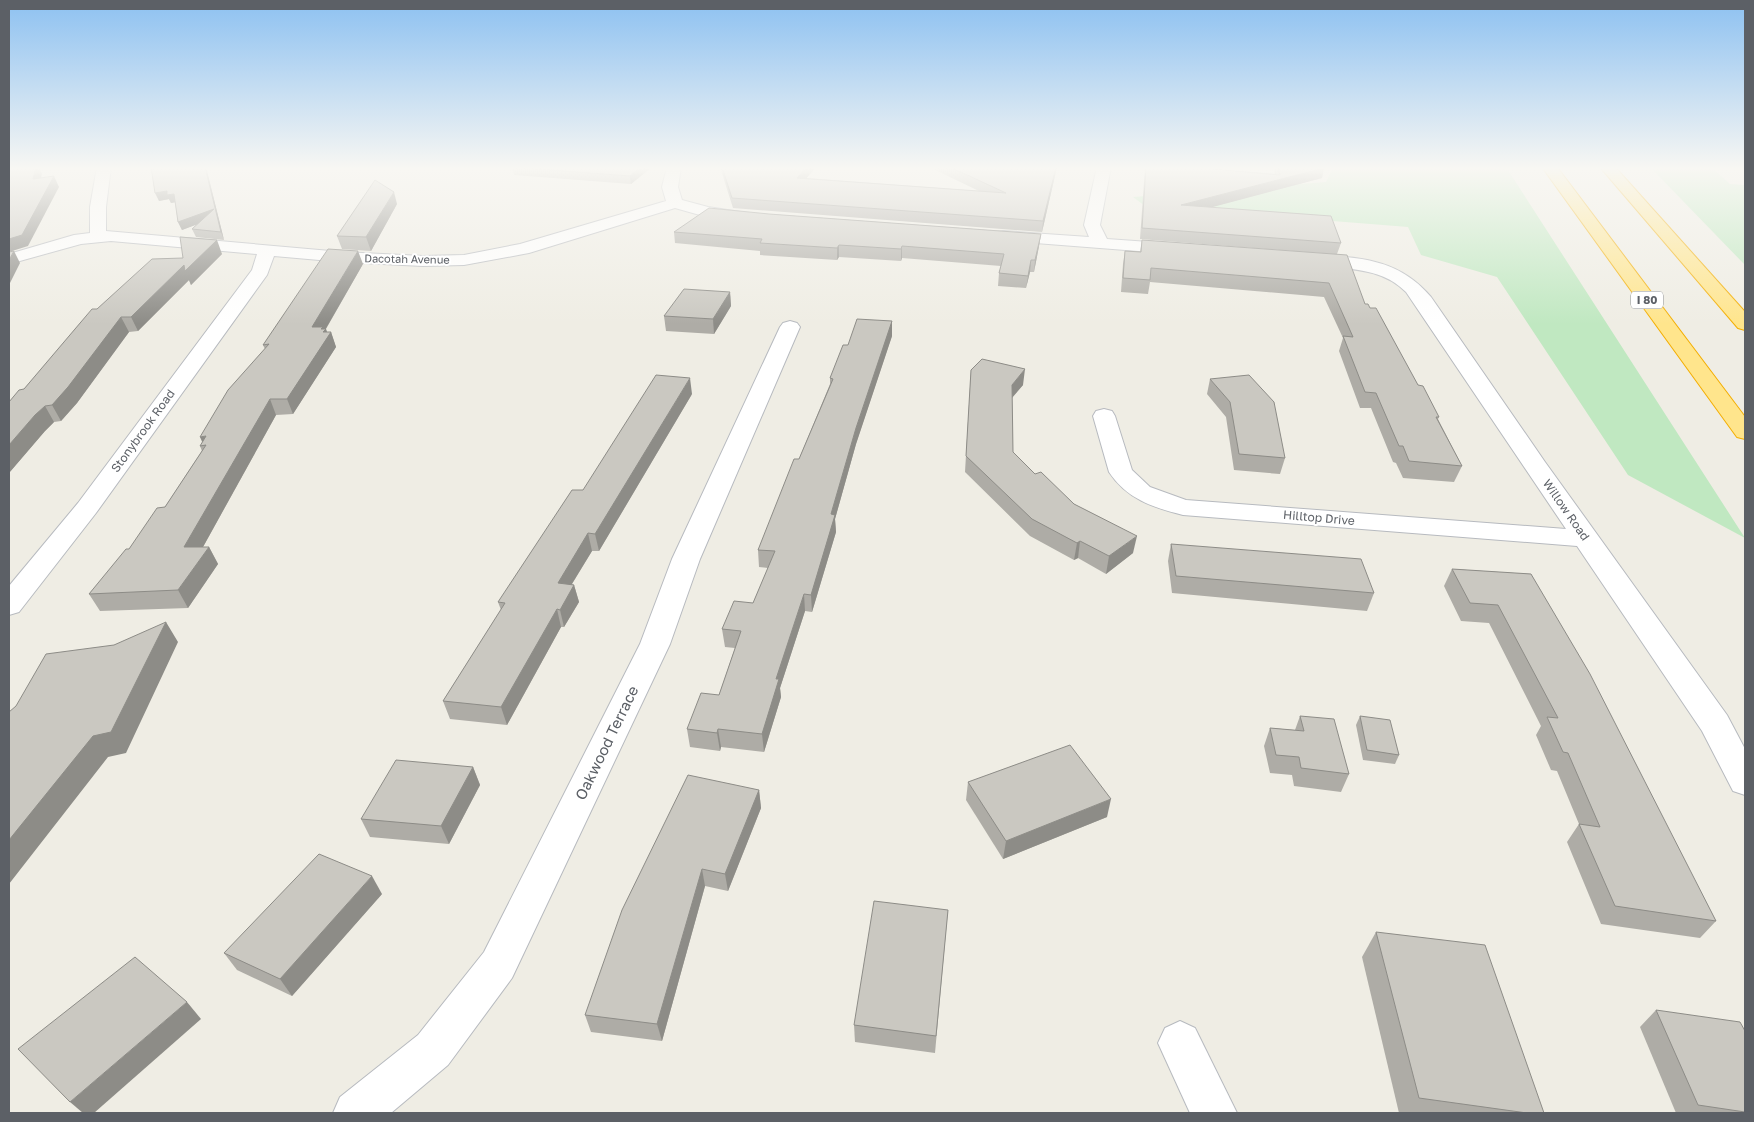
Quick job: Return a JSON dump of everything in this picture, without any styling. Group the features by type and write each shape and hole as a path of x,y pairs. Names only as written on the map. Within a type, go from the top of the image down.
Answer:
{"highway":[{"name":"I 80","path":"1588,219 1745,432"},
{"path":"1653,219 1745,324"}],"street":[{"path":"98,219 98,237"},
{"name":"Dacotah Avenue","path":"9,259 80,238 98,237 150,239 267,251 423,261 464,260 523,248 620,219"},
{"path":"1093,219 1092,225 1101,244"},
{"path":"984,235 1189,250"},
{"name":"Stonybrook Road","path":"9,605 87,508 261,271 267,251"},
{"name":"Willow Road","path":"1296,257 1365,264 1407,282 1424,301 1715,724 1745,781"},
{"name":"Oakwood Terrace","path":"356,1113 433,1050 498,965 655,644 686,559 790,327"},
{"name":"Hilltop Drive","path":"1104,416 1121,472 1141,492 1183,507 1586,539"},
{"path":"1180,1042 1214,1113"}],"green space":[{"path":"1312,219 1540,219 1745,538 1628,475 1497,277 1421,255 1408,227"},
{"path":"1701,219 1745,219 1745,265"}],"building":[{"path":"9,219 30,219 22,235 9,239"},
{"path":"203,219 218,219 221,232 192,229"},
{"path":"348,219 377,219 366,237 337,236"},
{"path":"692,219 842,219 1041,234 1035,260 1031,260 1028,276 999,273 1004,254 902,246 901,249 839,245 837,248 760,243 762,239 674,232"},
{"path":"1021,219 1043,219 1043,221"},
{"path":"1143,219 1332,219 1341,243 1142,228"},
{"path":"180,237 217,240 185,271 184,265 131,317 121,317 68,387 52,405 45,406 35,415 9,445 9,402 19,390 24,389 92,309 97,309 152,259 183,258"},
{"path":"1142,240 1347,255 1365,304 1368,304 1370,308 1376,308 1418,385 1423,386 1439,417 1436,417 1462,466 1409,461 1403,446 1399,446 1376,393 1365,392 1343,336 1353,337 1329,283 1151,268 1150,280 1123,278 1125,251 1141,252"},
{"path":"328,249 358,251 312,327 323,327 321,329 326,329 323,332 331,332 287,399 270,399 184,547 209,547 178,590 89,594 126,549 129,549 157,508 165,507 206,445 200,446 206,436 200,437 228,390 269,344 263,345"},
{"path":"14,251 9,260 9,252"},
{"path":"684,289 730,292 713,319 664,316"},
{"path":"857,319 892,321 856,428 831,514 835,515 811,595 804,594 776,679 779,679 762,734 718,729 717,733 687,729 701,693 719,695 741,631 722,629 734,601 753,603 775,551 758,550 794,459 799,459 833,379 830,378 843,345 848,345"},
{"path":"982,359 1025,369 1012,385 1013,452 1035,474 1041,472 1074,504 1137,536 1109,556 1080,541 1077,543 1032,519 966,456 971,370"},
{"path":"656,375 690,378 595,534 588,533 558,583 574,585 560,610 557,609 501,707 443,701 505,603 498,602 572,490 583,490"},
{"path":"1249,375 1274,402 1285,458 1239,454 1230,402 1210,379"},
{"path":"1171,544 1361,559 1374,593 1176,576"},
{"path":"1452,569 1531,574 1590,674 1716,921 1615,906 1579,824 1600,827 1568,753 1563,752 1547,717 1558,718 1498,605 1470,603"},
{"path":"166,622 111,732 93,736 9,840 9,712 16,706 46,654 114,645"},
{"path":"1300,716 1334,719 1349,774 1301,768 1299,757 1276,755 1270,728 1304,731"},
{"path":"1360,716 1390,720 1399,755 1367,750"},
{"path":"1070,745 1111,799 1006,841 968,782"},
{"path":"396,760 473,767 441,826 361,819"},
{"path":"688,775 759,790 725,874 702,869 657,1024 585,1015 622,910"},
{"path":"319,854 372,876 280,979 224,953"},
{"path":"874,901 948,910 936,1036 854,1025"},
{"path":"1376,932 1485,945 1544,1113 1527,1113 1419,1098"},
{"path":"135,957 187,1002 70,1102 18,1049"},
{"path":"1656,1010 1740,1022 1745,1031 1745,1112 1698,1105"}]}
